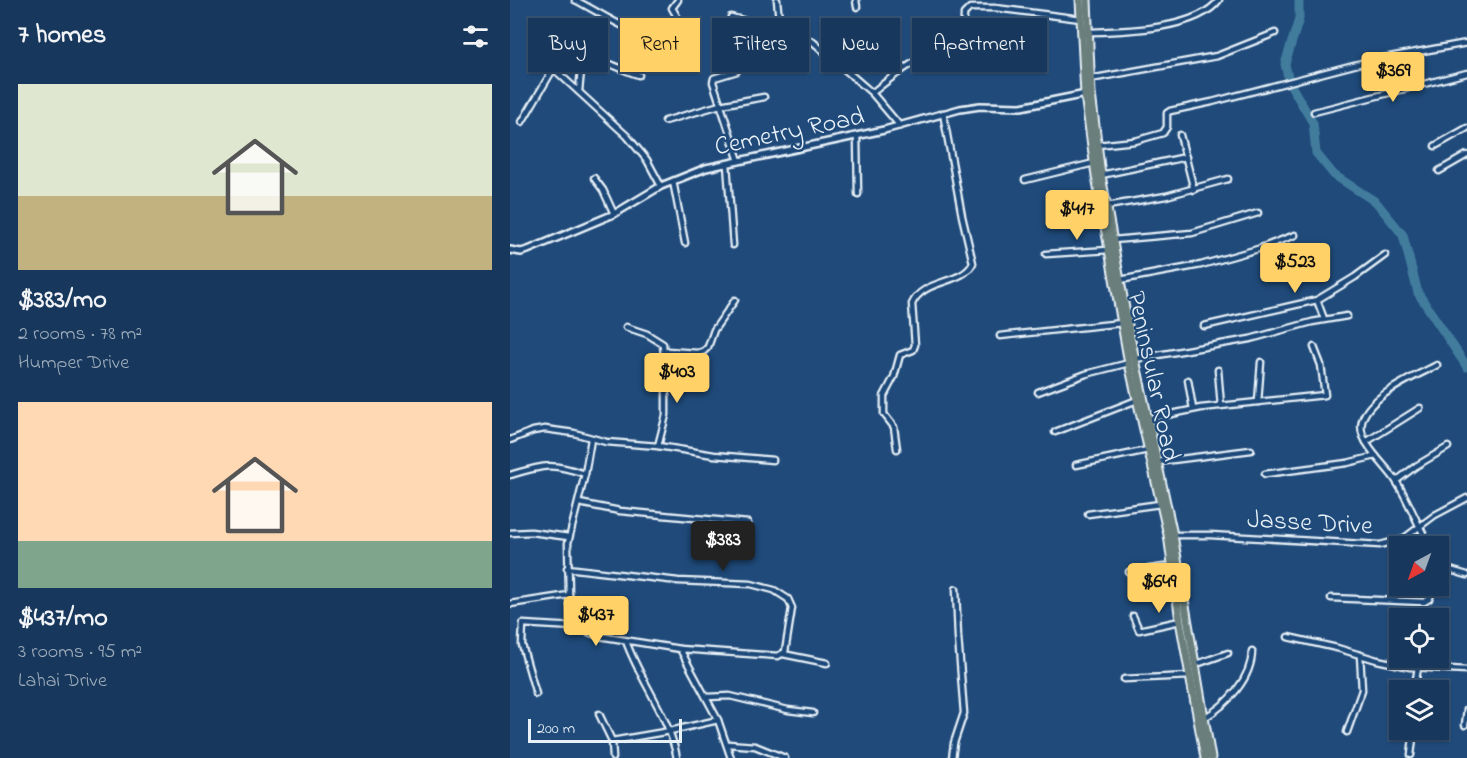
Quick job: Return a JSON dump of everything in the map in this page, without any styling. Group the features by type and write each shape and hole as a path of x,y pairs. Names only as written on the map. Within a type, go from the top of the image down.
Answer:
{"main road":[{"name":"Peninsular Road","path":"1080,0 1094,163 1109,250 1122,323 1147,419 1173,535 1211,758"},
{"name":"Peninsular Road","path":"1087,0 1083,18 1087,32 1090,79 1088,94 1133,361 1137,400 1168,535 1180,621 1205,758"}],"street":[{"path":"574,0 625,26 660,36 667,33 680,20 672,8 678,0"},
{"path":"591,8 594,0"},
{"path":"777,0 779,18"},
{"path":"856,0 857,7"},
{"path":"1087,32 1126,31 1172,23 1204,14 1219,0"},
{"path":"872,93 907,65 946,48 963,47 964,14 970,8 1083,18"},
{"path":"1090,79 1217,56 1275,33"},
{"path":"809,40 872,93 900,126"},
{"path":"1097,145 1136,141 1163,133 1167,127 1167,113 1170,111 1373,60 1467,43"},
{"path":"579,91 581,71 588,60 603,61 639,75"},
{"path":"522,122 552,70 555,70 640,151 654,170 661,186"},
{"path":"734,72 714,78 720,105 739,161"},
{"path":"1314,112 1467,73"},
{"name":"Cemetry Road","path":"510,250 521,252 528,250 614,214 661,186 694,171 900,126 943,112 980,106 1021,107 1088,94"},
{"path":"665,121 720,105 764,97"},
{"path":"897,449 894,427 884,414 884,396 894,377 900,355 909,352 915,345 912,304 929,287 966,273 973,263 943,112"},
{"path":"1435,146 1467,128"},
{"path":"1180,135 1194,190"},
{"path":"856,136 858,194"},
{"path":"1439,171 1467,155"},
{"path":"1101,175 1186,157"},
{"path":"1025,180 1094,163"},
{"path":"728,164 733,245"},
{"path":"594,178 603,190 614,214"},
{"path":"1107,206 1194,190 1228,179"},
{"path":"673,181 685,243"},
{"path":"1113,240 1192,233 1258,213"},
{"path":"1120,280 1201,265 1250,252 1295,235"},
{"path":"1046,254 1109,250"},
{"path":"1204,326 1317,300 1355,277 1384,255"},
{"path":"664,353 667,351 698,353 704,351 708,347 714,330 735,300"},
{"path":"1317,300 1324,320"},
{"path":"1038,392 1095,371 1133,361 1250,339 1347,316"},
{"path":"1000,336 1122,323"},
{"path":"626,327 647,334 663,344 666,415 658,446"},
{"path":"1147,419 1193,409 1325,395 1321,365 1314,347"},
{"path":"1258,402 1261,362"},
{"path":"1424,536 1396,481 1366,442 1363,435 1364,421 1371,407 1388,390 1437,365"},
{"path":"1218,370 1221,406"},
{"path":"1188,380 1193,409"},
{"path":"1054,432 1137,400"},
{"path":"1366,442 1420,408"},
{"path":"510,440 545,429 574,433 606,442 773,460"},
{"path":"575,627 572,622 567,568 569,537 579,503 591,439"},
{"path":"1396,481 1448,447"},
{"path":"1076,465 1148,450"},
{"path":"1157,462 1251,450"},
{"path":"1264,474 1347,463 1376,456"},
{"path":"510,475 546,465 585,474"},
{"name":"Jasse Drive","path":"1173,535 1380,545 1403,540 1443,509 1467,498"},
{"path":"579,503 620,511 748,523"},
{"path":"1088,514 1160,504"},
{"path":"510,533 531,532 569,537"},
{"path":"1129,572 1171,566"},
{"path":"567,568 678,581 758,585 781,593 788,599 792,608 787,646 783,654"},
{"path":"1449,568 1467,575"},
{"path":"952,758 954,743 964,714 956,589"},
{"path":"510,604 569,595"},
{"path":"1331,598 1424,602 1430,596"},
{"path":"1133,616 1139,630 1180,621"},
{"path":"536,694 522,645 523,624 575,627 599,636 680,649 778,656 783,654 826,663"},
{"path":"1288,637 1389,662"},
{"path":"626,641 634,663 670,731 677,758"},
{"path":"680,649 718,720 731,758"},
{"path":"1204,718 1215,712 1240,684 1249,670 1252,651"},
{"path":"1194,665 1228,653"},
{"path":"1347,732 1362,690 1360,655"},
{"path":"1416,680 1418,668 1467,670"},
{"path":"1124,679 1191,676"},
{"path":"707,697 730,696 788,711 813,713"},
{"path":"1465,725 1467,709"},
{"path":"599,714 612,741 613,758"},
{"path":"612,741 718,720"},
{"path":"1411,755 1413,740"},
{"path":"728,744 755,746 785,758"}],"waterway":[{"path":"1288,77 1285,64 1299,19 1299,0"},
{"path":"1289,82 1313,123 1316,153 1334,175 1376,202 1403,235 1418,293 1467,367"}]}
